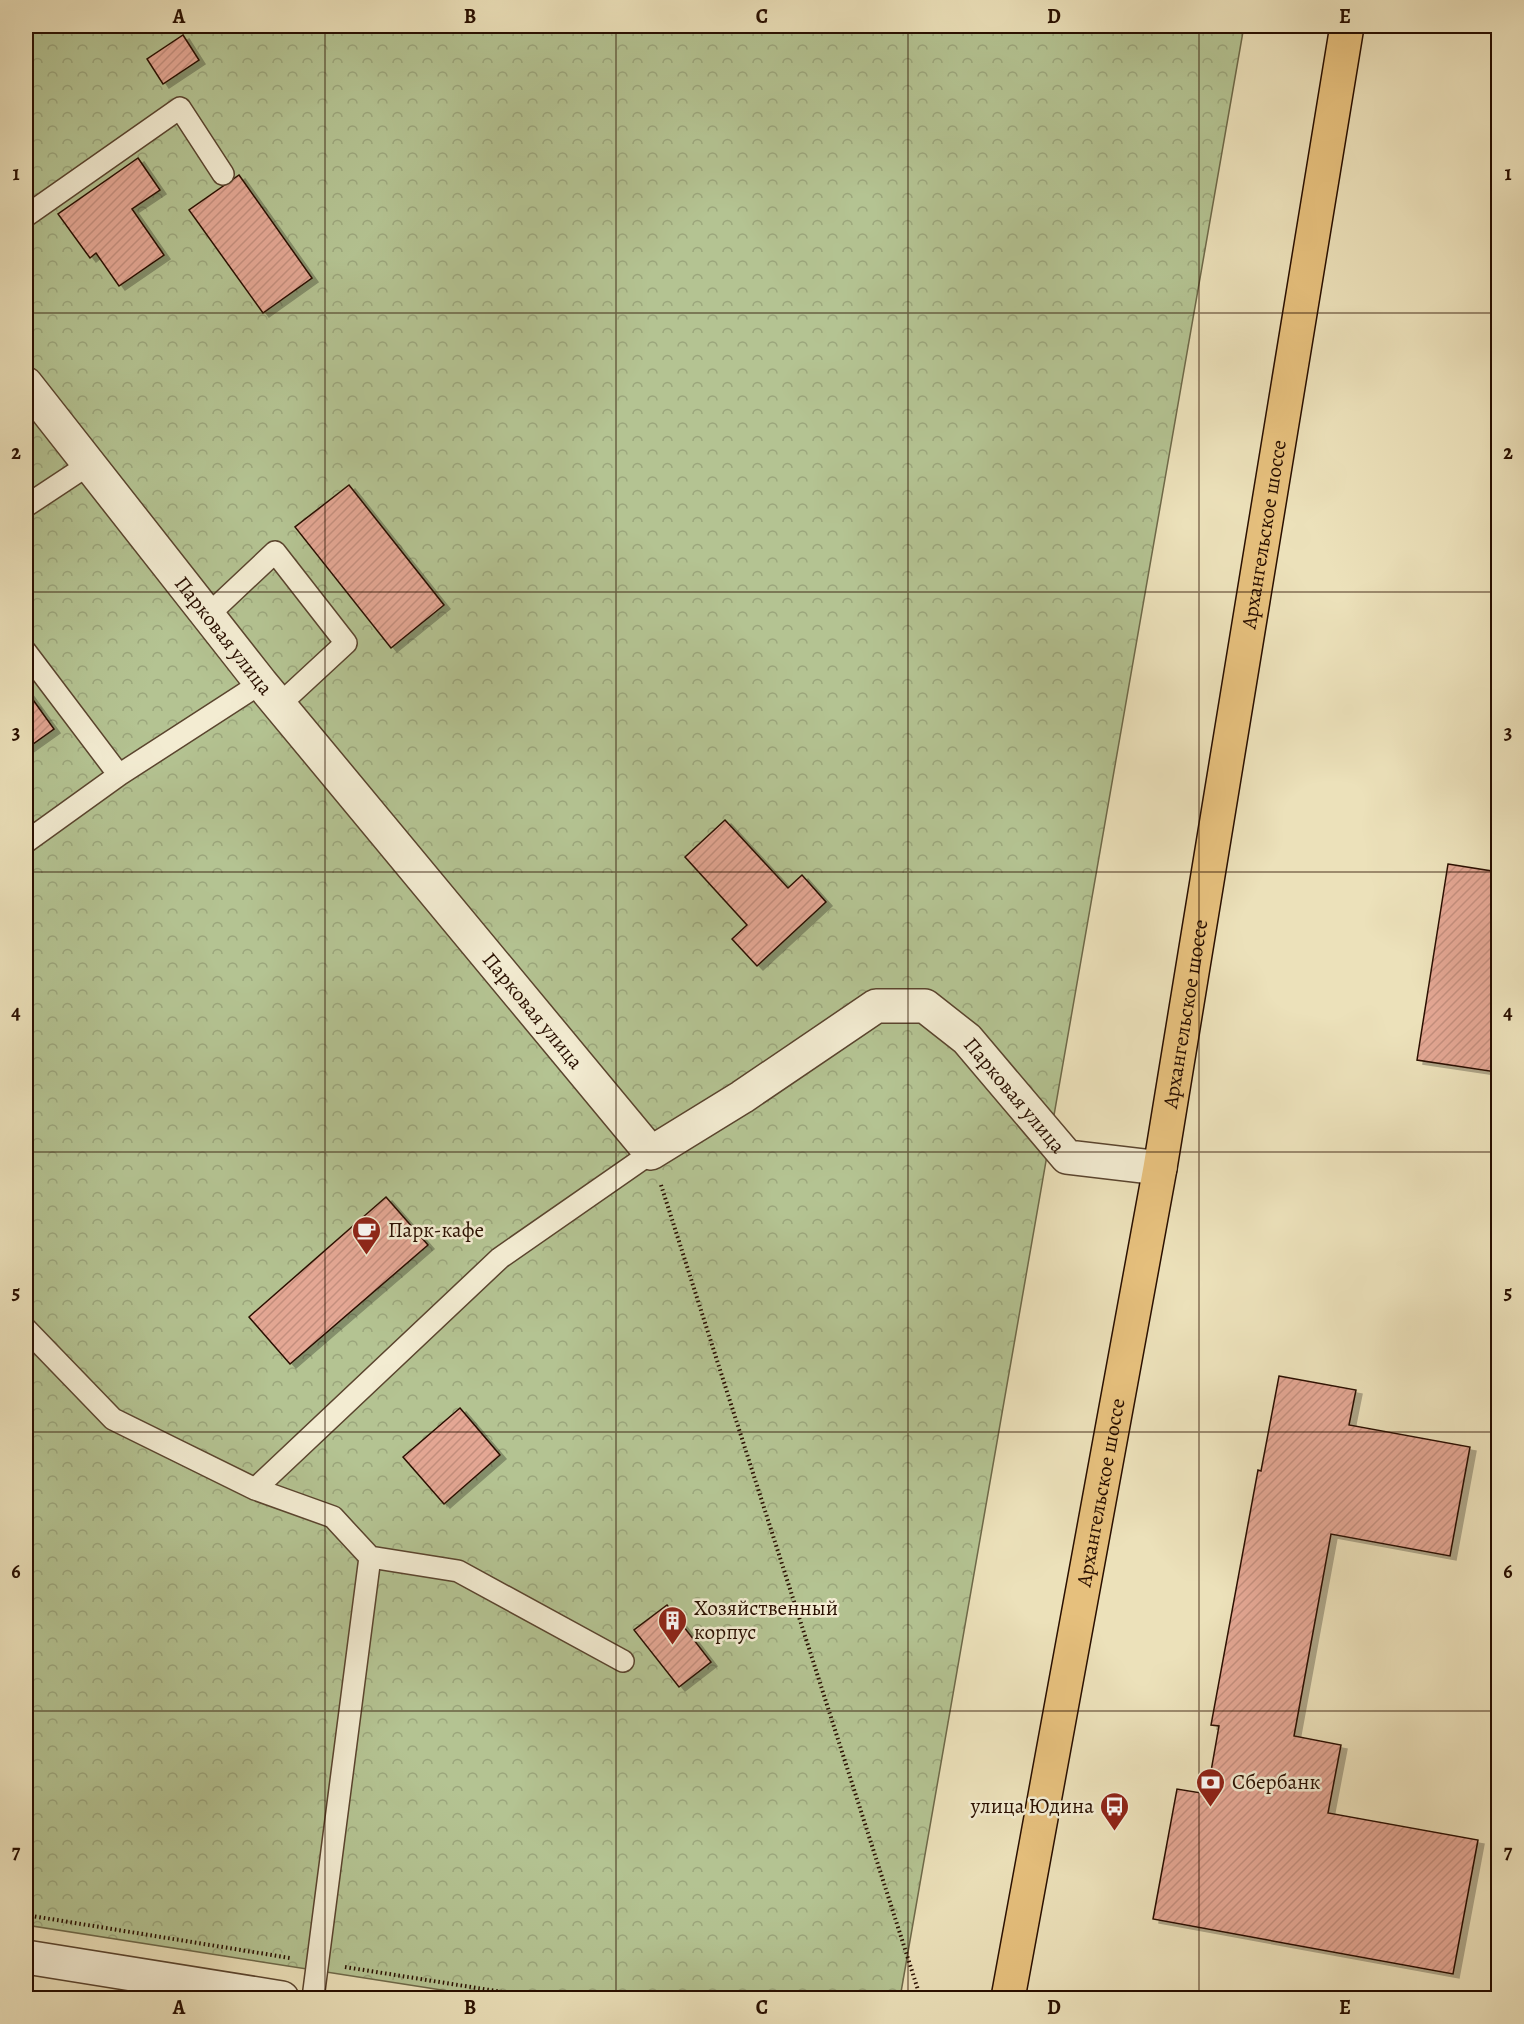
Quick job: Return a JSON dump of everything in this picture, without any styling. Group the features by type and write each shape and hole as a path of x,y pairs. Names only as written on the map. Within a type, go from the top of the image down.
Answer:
{"main road":[{"name":"Архангельское шоссе","path":"1008,1998 1160,1168 1347,26"}],"street":[{"name":"Парковая улица","path":"31,403 88,465 270,694 651,1153 742,1097 876,1005 925,1006 967,1039 1067,1157 1160,1168"},
{"path":"26,1957 282,1998"}],"lane":[{"path":"26,216 180,108 223,174"},
{"path":"26,506 88,465"},
{"path":"26,842 119,775 270,694 346,643 275,552 207,616"},
{"path":"26,652 119,775"},
{"path":"255,1489 500,1258 651,1153"},
{"path":"26,1329 113,1419 255,1489 333,1517 370,1557 458,1570 623,1661"},
{"path":"313,1998 370,1557"}],"path":[{"path":"651,1153 919,1994"},
{"path":"26,1915 540,1998"},
{"path":"1060,1997 1068,1998"}],"green space":[{"path":"26,26 1244,26 900,1998 493,1998 26,1925"}],"building":[{"path":"183,35 199,60 163,84 147,59"},
{"path":"138,158 160,190 132,209 164,255 119,286 96,253 90,258 58,214"},
{"path":"239,175 312,278 263,313 189,210"},
{"path":"349,485 444,605 391,648 295,527"},
{"path":"26,690 54,729 26,749"},
{"path":"725,820 788,888 802,875 826,902 757,966 732,939 747,925 685,857"},
{"path":"1448,864 1498,872 1498,1056 1496,1072 1417,1060"},
{"path":"386,1197 428,1245 290,1364 249,1317"},
{"path":"1279,1376 1356,1390 1349,1425 1470,1447 1450,1556 1331,1534 1294,1736 1341,1745 1328,1813 1478,1840 1453,1974 1153,1919 1177,1789 1207,1794 1219,1726 1211,1725 1258,1470 1261,1471"},
{"path":"460,1408 500,1455 444,1504 403,1457"},
{"name":"Хозяйственный корпус","path":"667,1605 711,1662 679,1687 634,1630"}],"place":[{"name":"Парк-кафе","path":"367,1256"},
{"name":"Хозяйственный корпус","path":"673,1646"},
{"name":"Сбербанк","path":"1211,1808"},
{"name":"улица Юдина","path":"1115,1832"}]}
